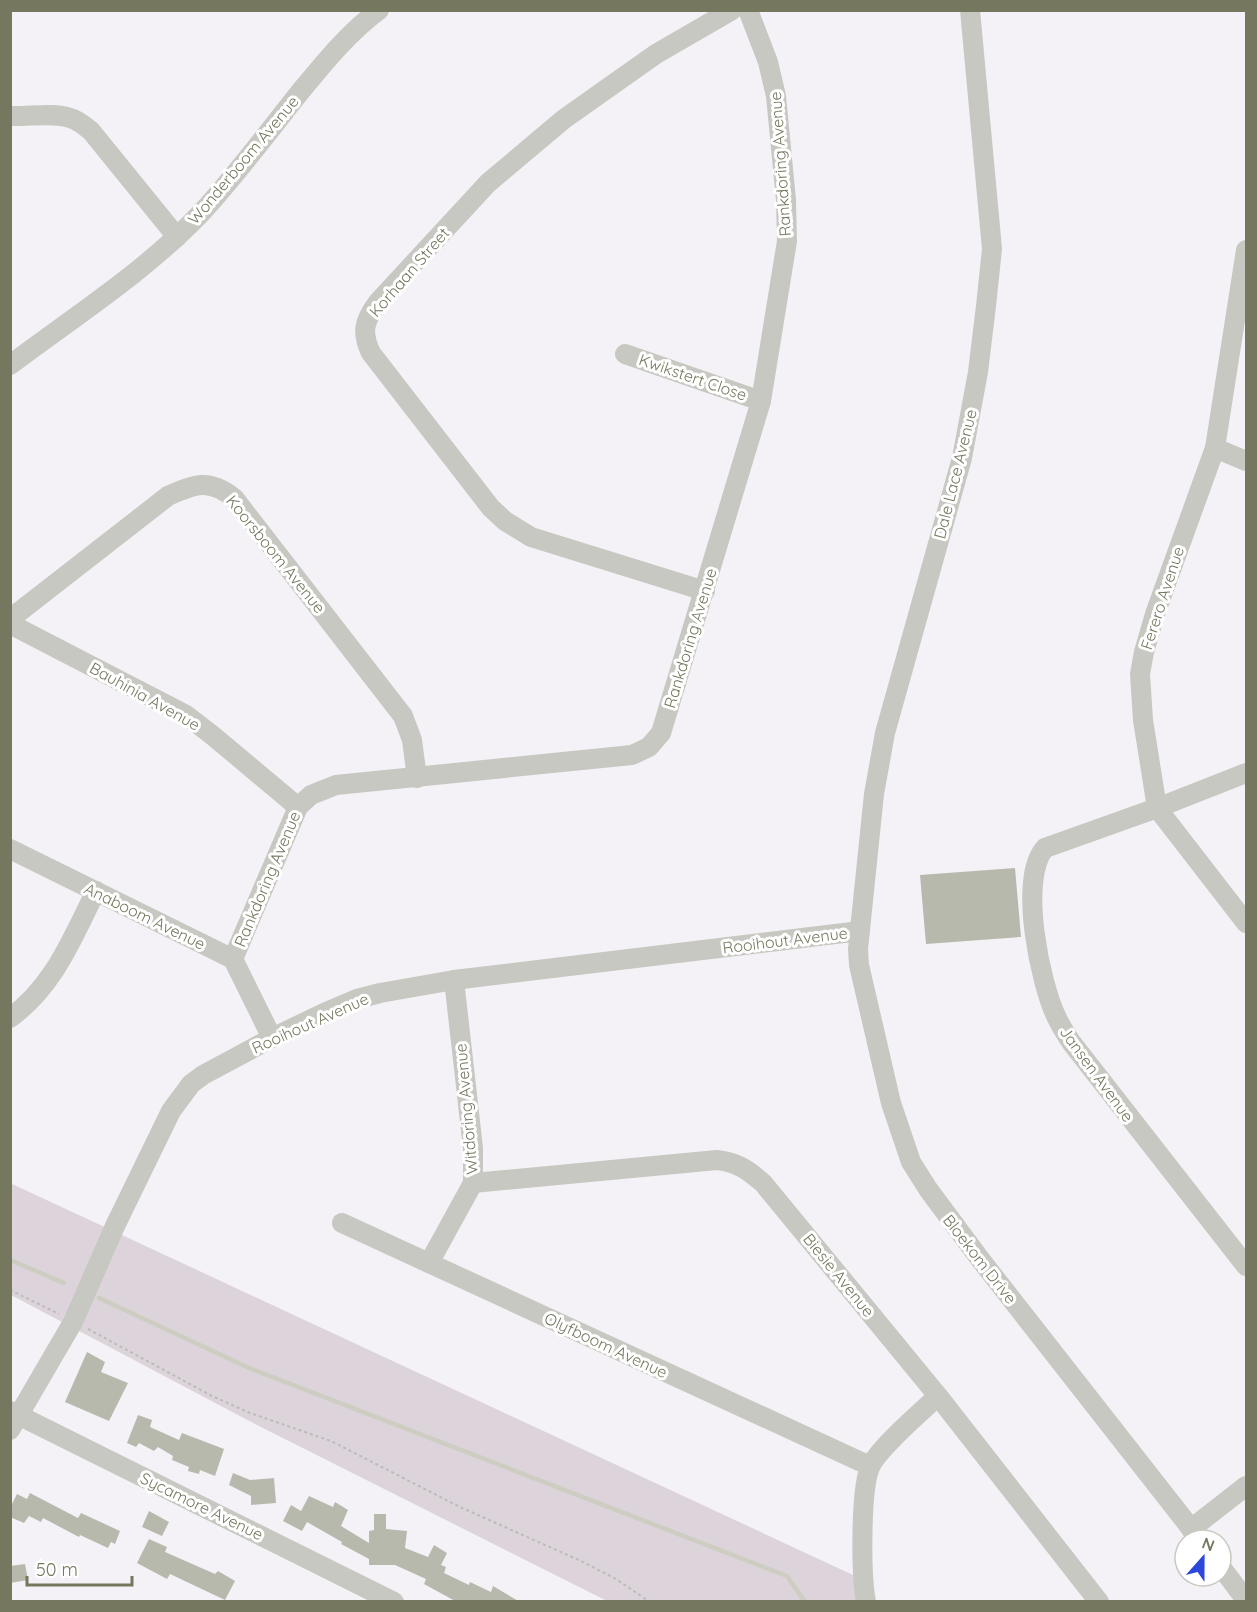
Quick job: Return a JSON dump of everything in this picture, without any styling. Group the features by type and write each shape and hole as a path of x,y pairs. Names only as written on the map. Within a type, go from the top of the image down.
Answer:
{"street":[{"name":"Wonderboom Avenue","path":"10,365 142,267 177,237 226,185 326,60 379,10"},
{"name":"Korhaan Street","path":"705,591 556,547 531,537 505,522 371,354 365,339 365,327 369,314 378,302 488,183 564,119 656,54 732,10"},
{"name":"Rankdoring Avenue","path":"233,959 298,807 311,795 336,785 620,757 632,755 656,741 665,723 761,401 787,241 786,200 776,96 768,62 748,10"},
{"name":"Dale Lace Avenue","path":"860,931 874,794 883,742 962,458 978,372 992,249 976,12"},
{"path":"10,116 57,116 72,118 81,124 91,132 177,237"},
{"name":"Ferero Avenue","path":"1246,250 1215,448 1155,614 1140,674 1143,720 1157,808 1246,923"},
{"name":"Kwikstert Close","path":"625,354 761,401"},
{"path":"1215,448 1246,461"},
{"name":"Koorsboom Avenue","path":"10,619 168,496 192,486 210,484 223,489 234,498 403,716 412,740 417,778"},
{"name":"Bauhinia Avenue","path":"10,624 186,715 298,807"},
{"name":"Jansen Avenue","path":"1246,773 1157,808 1053,844 1039,855 1036,862 1033,892 1035,939 1040,965 1057,1018 1071,1042 1246,1266"},
{"name":"Anaboom Avenue","path":"10,849 233,959"},
{"path":"10,1018 26,1006 54,973 96,891"},
{"name":"Rooihout Avenue","path":"13,1418 73,1322 114,1226 171,1111 190,1084 203,1075 272,1038 357,999 398,989 454,980 860,931"},
{"name":"Bloekom Drive","path":"860,931 859,965 866,1003 891,1103 911,1161 942,1210 1191,1528"},
{"path":"233,959 272,1038"},
{"name":"Witdoring Avenue","path":"429,1263 473,1183 473,1148 454,980"},
{"name":"Biesie Avenue","path":"473,1183 717,1160 738,1164 749,1170 763,1183 938,1396 1099,1602"},
{"name":"Olyfboom Avenue","path":"342,1223 870,1466"},
{"path":"866,1602 864,1497 870,1466 884,1448 938,1396"},
{"name":"Sycamore Avenue","path":"13,1418 394,1602"},
{"path":"1202,1528 1246,1486"},
{"path":"1233,1583 1246,1600"}],"path":[{"path":"10,1290 212,1396 250,1413 331,1441 460,1507 581,1561 616,1579 650,1602"}],"shaded area":[{"path":"10,1183 866,1581 871,1601 607,1601 259,1426 11,1295"}],"building":[{"path":"1015,868 1021,937 926,944 920,875"},
{"path":"87,1352 105,1362 101,1372 128,1383 109,1421 65,1402"},
{"path":"138,1415 152,1420 150,1427 179,1440 182,1433 224,1449 215,1476 200,1470 199,1474 188,1471 189,1467 172,1460 173,1456 158,1447 154,1451 139,1443 136,1447 127,1443"},
{"path":"233,1473 250,1480 274,1478 276,1503 251,1505 251,1496 229,1485"},
{"path":"30,1493 78,1518 81,1513 120,1531 115,1544 111,1542 108,1548 80,1535 79,1537 43,1518 41,1522 29,1516 24,1523 10,1517 10,1508 17,1494 27,1499"},
{"path":"309,1496 333,1507 335,1502 348,1510 341,1526 369,1543 369,1531 374,1530 374,1514 386,1514 386,1529 407,1531 405,1548 428,1557 434,1545 447,1553 441,1565 446,1567 444,1573 491,1592 493,1586 520,1602 457,1602 424,1584 426,1579 395,1565 369,1565 369,1559 307,1522 302,1531 283,1521 291,1505 301,1511"},
{"path":"149,1511 169,1522 162,1536 142,1527"},
{"path":"149,1539 167,1547 165,1552 215,1574 218,1571 235,1581 225,1600 170,1574 167,1579 137,1563"},
{"path":"25,1564 28,1580 10,1583 10,1566"}],"waterway":[{"path":"10,1260 64,1283"},
{"path":"99,1298 249,1368 787,1576 805,1602"}]}
